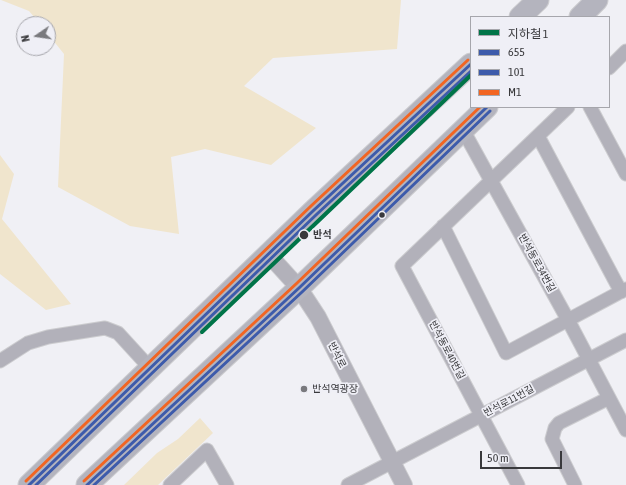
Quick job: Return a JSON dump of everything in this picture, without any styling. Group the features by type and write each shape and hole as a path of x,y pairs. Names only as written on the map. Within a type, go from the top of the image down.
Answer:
{"main road":[{"path":"521,16 538,0"},
{"path":"581,16 597,0"},
{"path":"29,485 150,368 470,65"},
{"path":"87,485 299,288 486,108"}],"street":[{"path":"610,67 626,51"},
{"name":"반석동로40번길","path":"518,485 402,266 491,179 567,108"},
{"path":"591,108 626,174"},
{"name":"반석동로34번길","path":"463,130 568,320 626,430"},
{"path":"443,226 506,353 624,291 538,136"},
{"name":"반석로","path":"269,255 299,288 318,318 404,485"},
{"path":"0,361 28,342 48,337 105,328 118,333 150,368"},
{"name":"반석로11번길","path":"348,485 626,340"},
{"path":"575,485 552,439 555,428 559,423 609,398"},
{"path":"170,485 207,450 227,485"}],"shaded area":[{"path":"1,0 401,0 397,49 273,58 244,86 316,128 271,165 205,149 171,157 179,234 130,226 58,187 64,54 56,44 56,16 33,16 29,11"},
{"path":"0,155 14,174 2,219 71,304 46,310 0,274"},
{"path":"200,418 213,433 158,485 124,485 157,453 178,439"}],"metro line":[{"name":"1","path":"202,332 470,76"}],"transit line":[{"name":"M1","path":"26,481 311,206 468,60"},
{"name":"655","path":"29,485 314,210 470,65"},
{"name":"101","path":"36,485 317,214 470,72"},
{"name":"M1","path":"84,481 296,284 479,108"},
{"name":"655","path":"87,485 299,288 486,108"},
{"name":"101","path":"94,485 302,292 490,111"}],"place":[{"name":"반석","path":"304,235"},
{"name":"반석역광장","path":"304,389"}]}
